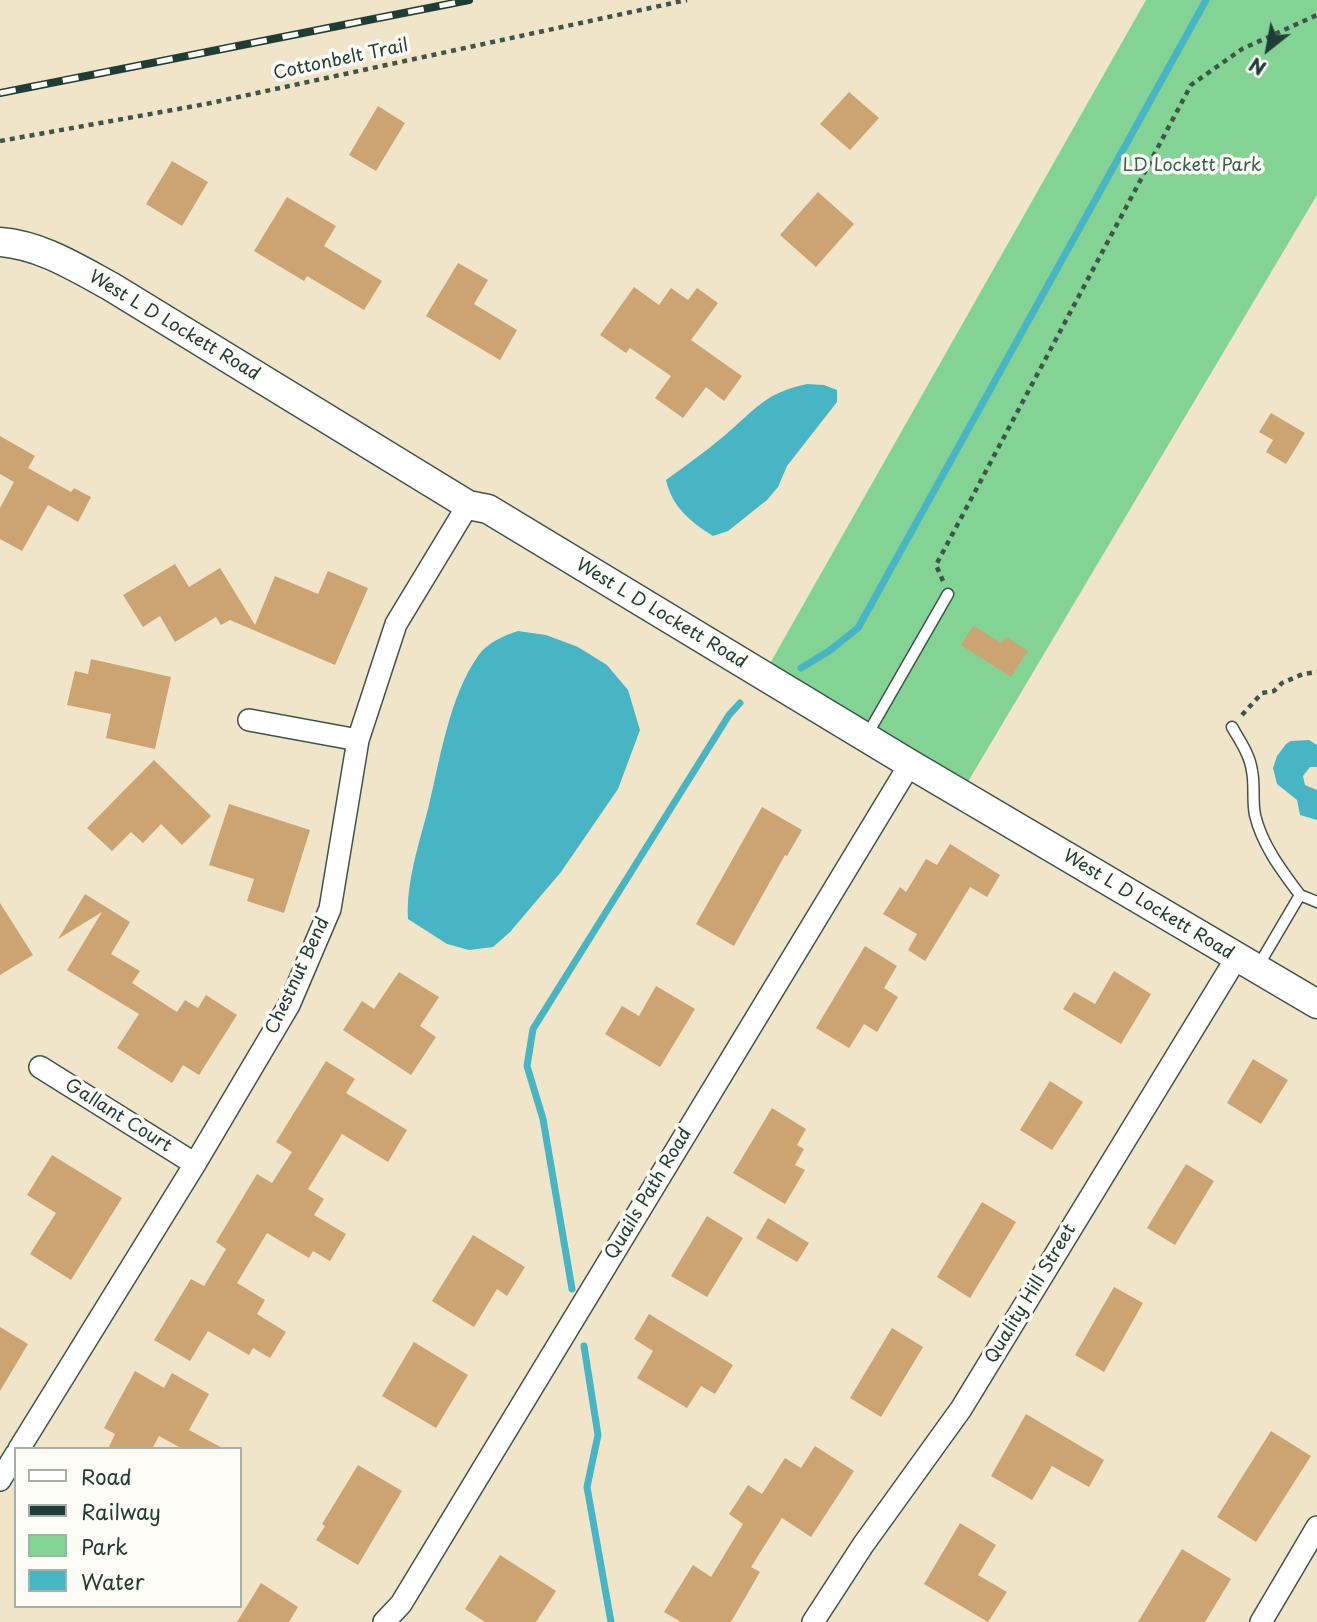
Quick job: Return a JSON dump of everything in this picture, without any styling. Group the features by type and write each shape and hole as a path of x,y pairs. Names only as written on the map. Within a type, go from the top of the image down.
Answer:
{"main road":[{"name":"West L D Lockett Road","path":"0,242 18,243 54,256 110,286 468,505 488,509 910,764 1317,1004"}],"street":[{"name":"Chestnut Bend","path":"20,1447 195,1164 289,1005 330,909 358,740 396,624 468,505"},
{"path":"248,720 358,740"},
{"name":"Quails Path Road","path":"384,1622 401,1604 910,764"},
{"name":"Quality Hill Street","path":"813,1622 863,1545 961,1409 1247,963"},
{"name":"Gallant Court","path":"40,1067 195,1164"},
{"path":"0,1480 14,1457"},
{"path":"1262,1622 1317,1527"}],"lane":[{"path":"865,737 948,594"},
{"path":"1232,727 1247,752 1252,771 1255,814 1264,839 1278,865 1300,895 1317,902"},
{"path":"1247,963 1300,895"}],"path":[{"name":"Cottonbelt Trail","path":"0,141 206,104 687,0"},
{"path":"948,594 936,565 1191,85 1242,49 1317,15"},
{"path":"1232,727 1262,693 1274,691 1290,679 1303,674 1317,672"}],"green space":[{"name":"LD Lockett Park","path":"1146,0 1317,0 1317,195 966,785 768,667"}],"water":[{"path":"807,384 824,385 837,390 837,402 787,466 778,487 767,500 728,531 713,536 697,525 678,506 666,480 717,442 761,404 780,392"},
{"path":"518,631 546,635 578,647 607,665 628,690 640,730 618,789 561,872 510,932 493,947 469,950 447,944 408,919 411,877 447,730 460,690 482,651 496,640"},
{"path":"1309,740 1317,745 1317,767 1310,767 1303,776 1305,785 1317,790 1317,820 1300,815 1297,800 1277,784 1273,768 1277,756 1286,744"}],"building":[{"path":"849,92 879,118 850,150 820,124"},
{"path":"378,106 405,123 376,171 349,155"},
{"path":"172,161 208,182 182,226 146,204"},
{"path":"818,192 854,224 816,267 780,235"},
{"path":"287,197 336,226 324,246 382,281 364,310 307,276 304,281 254,251"},
{"path":"458,263 488,280 474,304 517,330 500,360 426,316"},
{"path":"634,287 659,305 671,288 688,300 697,288 718,303 691,340 742,376 724,401 706,387 683,418 655,398 671,376 630,348 626,353 600,335"},
{"path":"1271,413 1305,433 1286,464 1266,452 1273,440 1259,432"},
{"path":"0,436 35,456 28,468 71,492 74,488 91,497 78,522 48,505 22,551 0,539 0,508 14,482 0,474"},
{"path":"175,564 189,587 220,568 255,625 275,576 318,594 328,571 368,588 335,665 230,620 221,625 216,617 175,642 160,616 143,627 123,595"},
{"path":"973,626 1002,643 1006,637 1028,651 1011,677 961,645"},
{"path":"91,659 171,677 155,749 106,738 111,714 67,705 75,671 88,674"},
{"path":"154,760 211,816 182,845 161,824 143,843 131,832 112,851 87,828"},
{"path":"229,804 310,830 284,913 247,901 254,879 209,865"},
{"path":"762,807 802,830 734,946 696,924"},
{"path":"950,844 1000,875 987,897 970,887 925,961 908,950 917,934 883,914 900,887 906,892 926,859 937,865"},
{"path":"85,894 130,922 111,954 140,971 132,983 177,1012 185,1000 198,1008 206,995 237,1015 199,1075 183,1065 172,1083 117,1048 139,1014 67,970 102,912 58,939"},
{"path":"0,903 33,955 0,975"},
{"path":"865,946 897,966 884,988 898,997 877,1032 864,1024 849,1048 816,1028"},
{"path":"1114,971 1151,994 1121,1044 1063,1009 1074,992 1095,1004"},
{"path":"399,972 439,997 420,1026 436,1037 411,1075 343,1030 362,1001 374,1009"},
{"path":"656,986 695,1009 660,1067 605,1034 622,1006 639,1016"},
{"path":"1253,1059 1288,1080 1261,1124 1227,1103"},
{"path":"326,1061 355,1079 346,1093 407,1130 388,1162 342,1134 308,1189 324,1199 314,1215 346,1234 330,1261 313,1251 309,1258 267,1233 237,1283 265,1300 257,1314 286,1332 270,1358 253,1348 249,1355 208,1331 190,1361 154,1340 191,1279 204,1286 226,1249 216,1242 257,1174 272,1183 292,1152 276,1142"},
{"path":"1050,1081 1083,1102 1052,1150 1020,1130"},
{"path":"772,1108 806,1129 797,1145 804,1149 795,1165 805,1170 785,1204 733,1173"},
{"path":"52,1155 122,1198 71,1280 30,1254 56,1213 27,1195"},
{"path":"1186,1164 1214,1181 1175,1245 1147,1228"},
{"path":"982,1202 1016,1222 970,1298 937,1277"},
{"path":"707,1216 743,1238 707,1297 671,1276"},
{"path":"768,1218 809,1243 797,1262 756,1238"},
{"path":"473,1235 525,1267 507,1296 497,1289 474,1327 432,1301"},
{"path":"1114,1287 1143,1303 1104,1372 1075,1355"},
{"path":"649,1314 733,1365 715,1394 701,1386 687,1408 637,1378 653,1351 634,1339"},
{"path":"0,1327 28,1344 0,1391"},
{"path":"892,1328 923,1347 881,1417 850,1398"},
{"path":"414,1342 468,1375 436,1428 382,1396"},
{"path":"135,1371 164,1388 172,1373 209,1394 189,1430 220,1447 179,1447 159,1436 153,1447 109,1447 115,1434 104,1428"},
{"path":"1026,1414 1104,1460 1089,1487 1052,1466 1032,1500 991,1476"},
{"path":"1271,1431 1311,1456 1256,1542 1217,1517"},
{"path":"815,1446 854,1471 811,1537 782,1518 751,1567 760,1572 731,1622 681,1622 664,1612 693,1565 711,1577 743,1524 729,1514 748,1485 762,1494 785,1458 801,1468"},
{"path":"358,1465 402,1491 358,1565 316,1540 325,1526 322,1524"},
{"path":"960,1523 996,1545 978,1575 1007,1592 988,1622 924,1584"},
{"path":"1182,1549 1231,1579 1205,1622 1138,1622"},
{"path":"500,1555 556,1591 536,1622 485,1622 465,1609"},
{"path":"261,1583 298,1607 289,1622 237,1622"}],"waterway":[{"path":"801,668 829,651 858,628 1206,0"},
{"path":"572,1289 543,1119 527,1066 533,1029 729,715 740,703"},
{"path":"584,1346 598,1435 587,1487 611,1622"}],"railway":[{"path":"0,93 469,0"}]}
